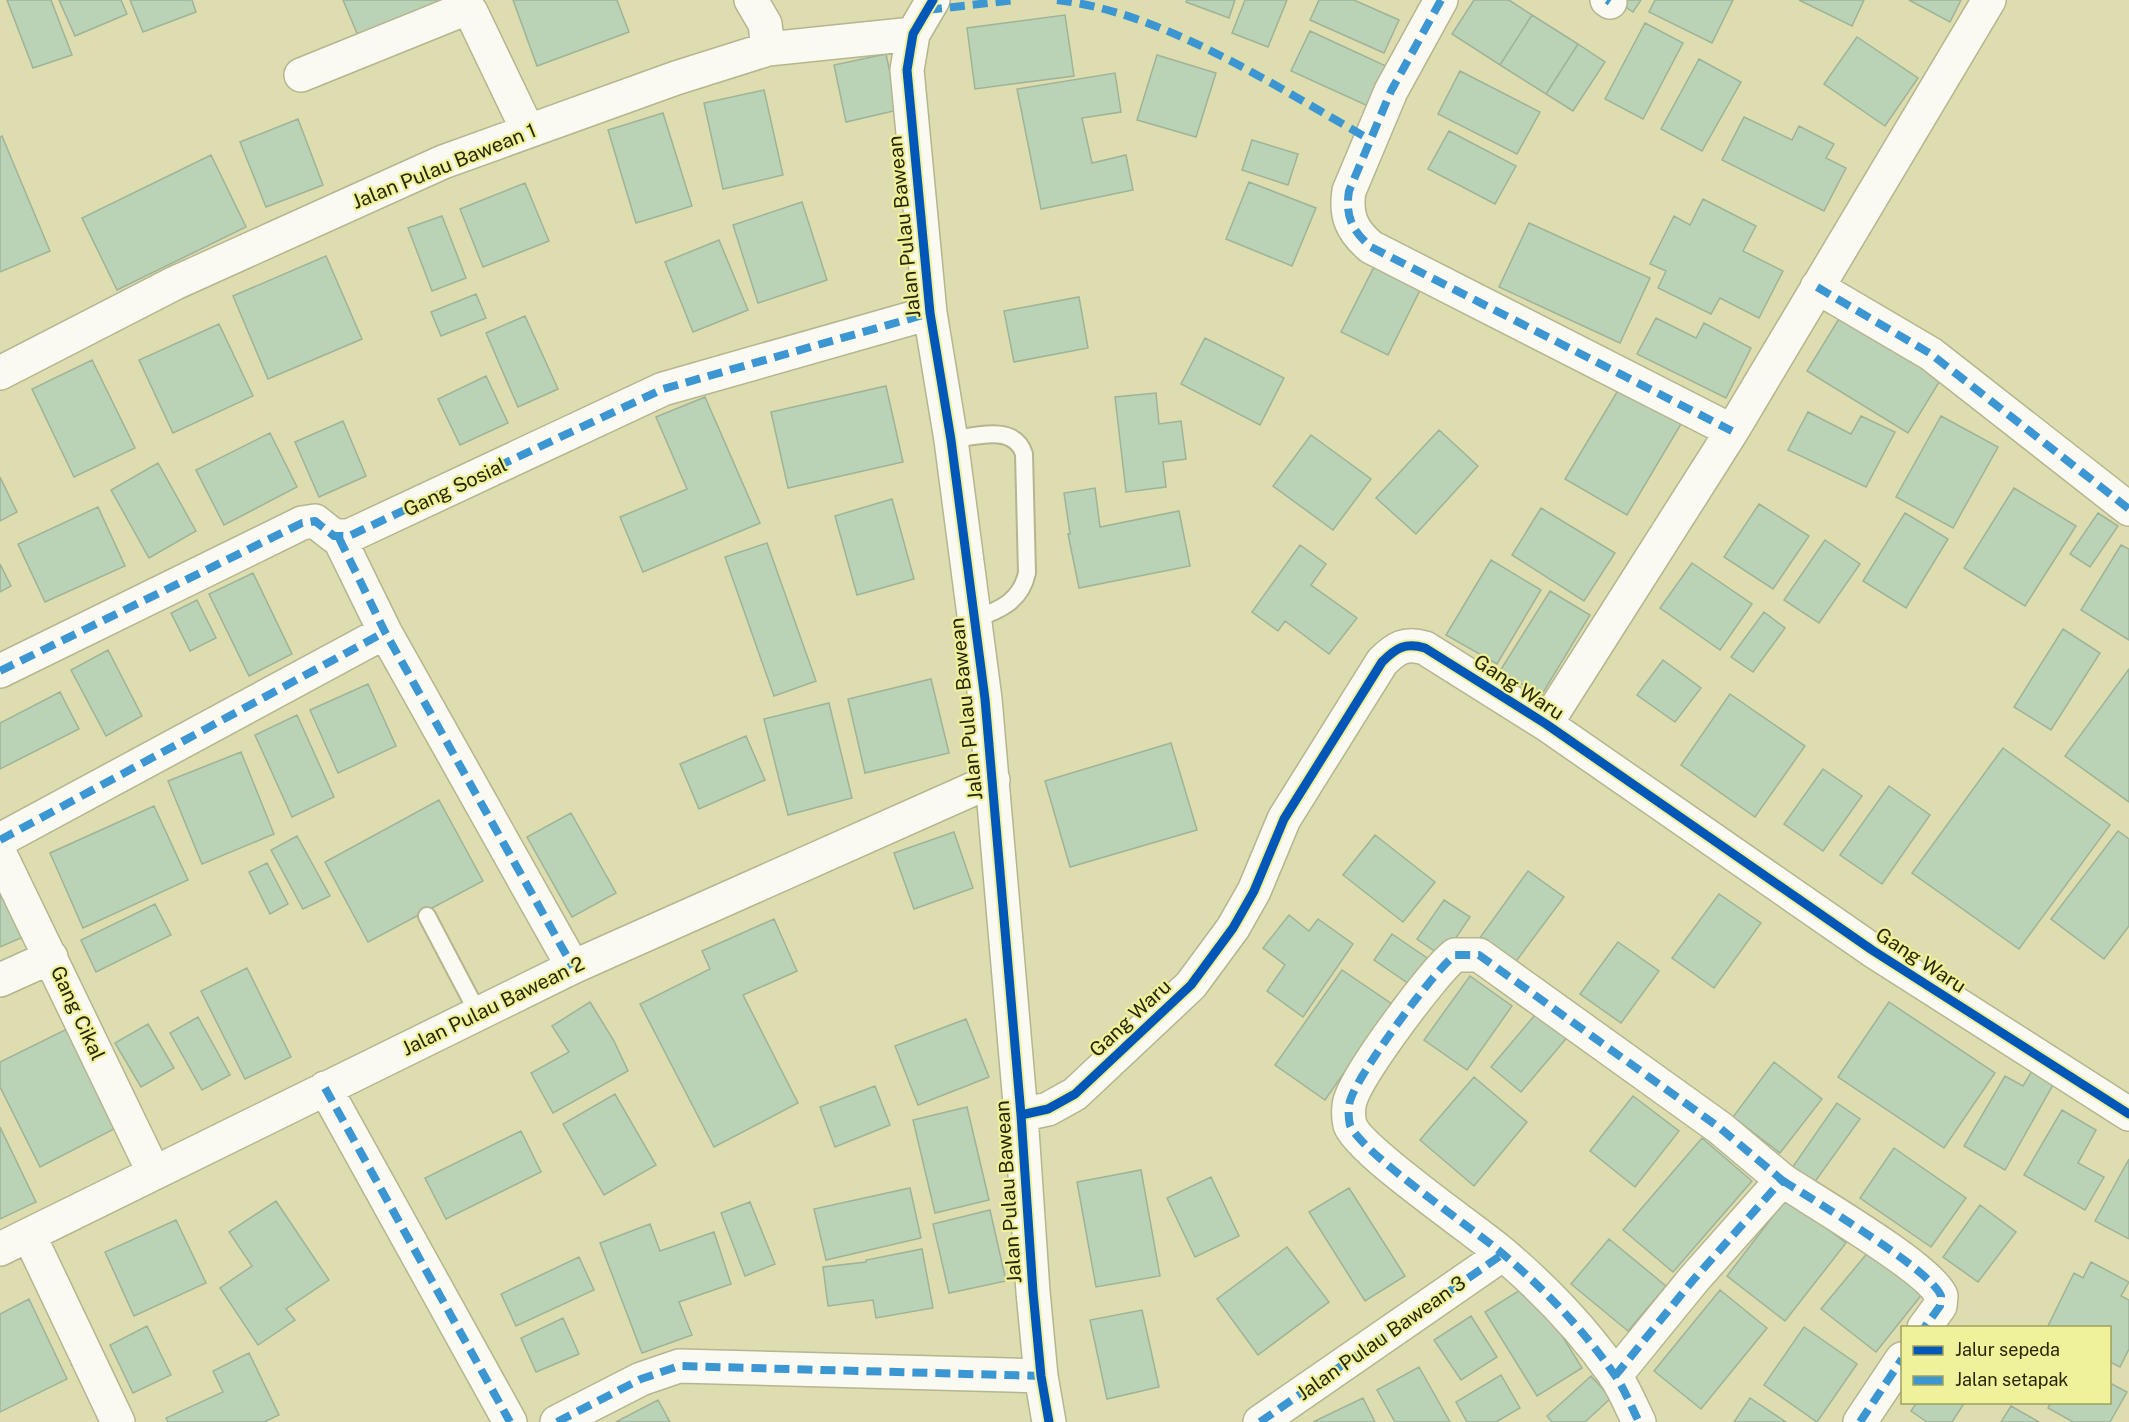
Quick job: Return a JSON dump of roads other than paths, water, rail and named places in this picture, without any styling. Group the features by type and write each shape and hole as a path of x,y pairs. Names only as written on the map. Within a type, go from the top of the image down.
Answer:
{"street":[{"path":"751,0 765,24 768,50"},
{"name":"Jalan Pulau Bawean","path":"933,0 913,34 907,70 930,313 951,440 975,619 993,780 1041,1376 1049,1422"},
{"path":"1441,0 1391,91 1349,190 1346,206 1349,220 1358,236 1371,247 1732,431"},
{"path":"1546,724 1732,431 1989,0"},
{"path":"301,75 457,12 471,12 528,131"},
{"name":"Jalan Pulau Bawean 1","path":"0,373 175,282 443,162 676,78 768,50 913,34"},
{"path":"1817,287 1931,354 2025,425 2129,509"},
{"name":"Gang Sosial","path":"339,538 349,536 663,389 930,313"},
{"path":"0,671 302,523 315,521 339,538 385,632 573,967"},
{"path":"0,840 385,632"},
{"name":"Gang Waru","path":"1021,1115 1048,1109 1075,1094 1191,986 1233,928 1254,891 1284,819 1382,662 1393,650 1403,645 1425,648 1546,724 1872,950 2129,1114"},
{"name":"Jalan Pulau Bawean 2","path":"0,1249 573,967 993,780"},
{"name":"Gang Cikal","path":"0,854 153,1173"},
{"path":"1639,1422 1615,1376 1588,1338 1503,1254 1376,1154 1355,1134 1350,1123 1350,1099 1368,1068 1449,960 1462,953 1479,955 1720,1128 1782,1180 1908,1263 1935,1285 1941,1296 1940,1306 1925,1326"},
{"path":"0,980 51,957"},
{"path":"325,1088 510,1422"},
{"path":"1615,1376 1694,1279 1782,1180"},
{"path":"29,1235 118,1422"},
{"name":"Jalan Pulau Bawean 3","path":"1260,1422 1503,1254"},
{"path":"1860,1422 1901,1360"},
{"path":"557,1422 641,1379 679,1366 1041,1376"}],"lane":[{"path":"951,440 978,435 1010,435 1018,440 1024,454 1027,573 1024,585 1013,600 996,612 975,619"},
{"path":"427,916 478,1013"}]}
